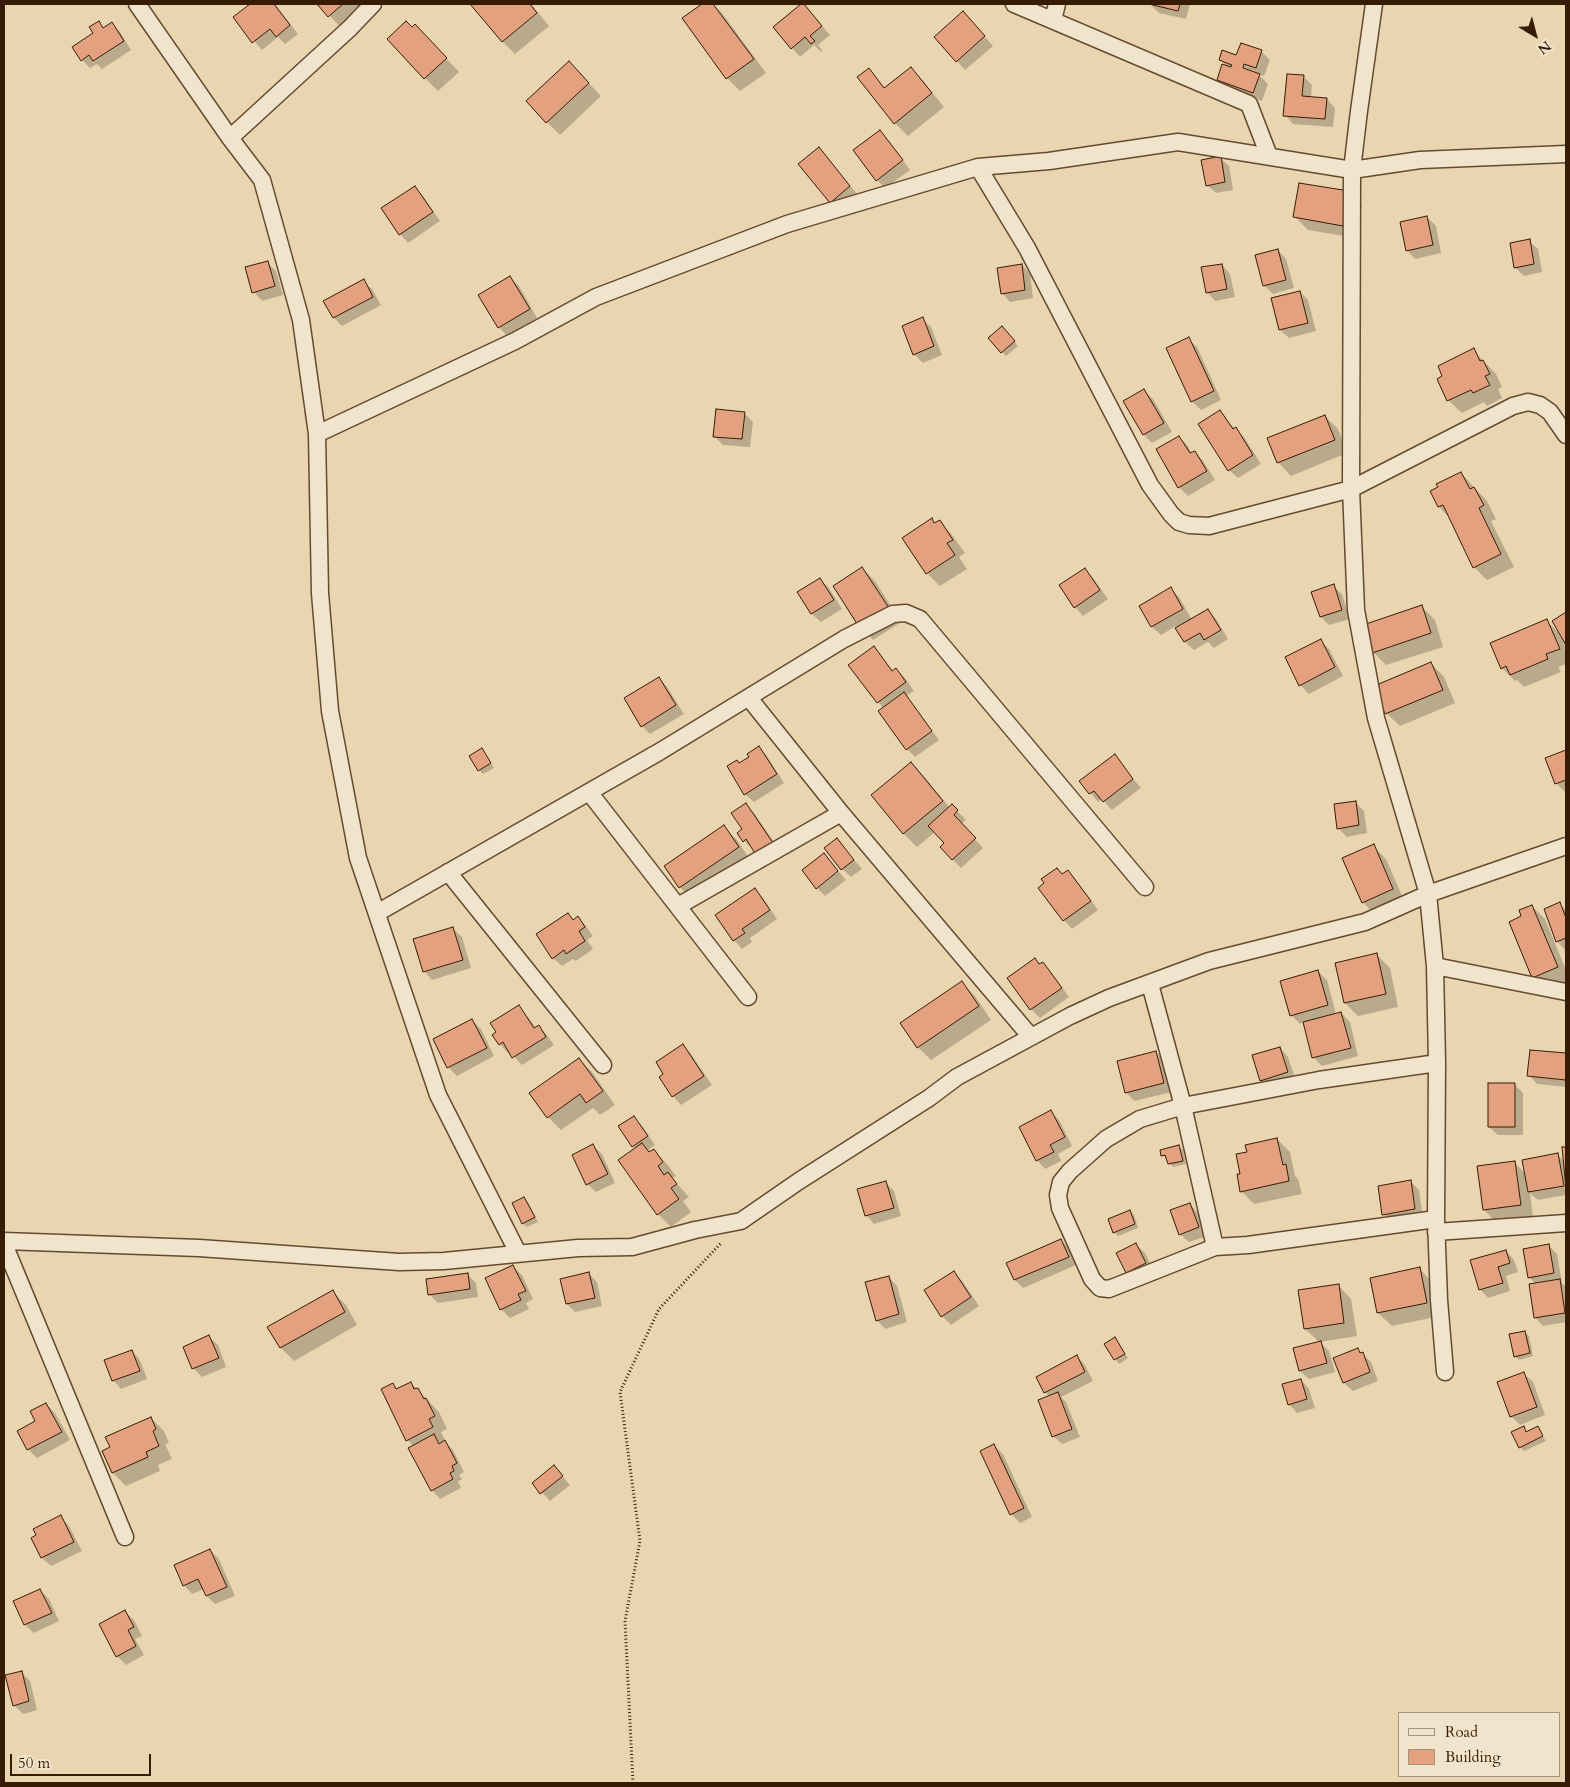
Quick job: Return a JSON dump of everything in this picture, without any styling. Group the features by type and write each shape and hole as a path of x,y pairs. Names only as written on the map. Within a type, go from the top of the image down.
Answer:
{"street":[{"path":"136,4 230,138 262,180 301,320 317,434 320,593 330,711 358,858 438,1094 518,1253"},
{"path":"230,138 350,28 373,4"},
{"path":"1014,4 1249,104 1269,156"},
{"path":"1053,20 1057,4"},
{"path":"1374,4 1358,112 1352,170 1351,489 1356,610 1376,718 1428,894 1435,966 1437,1063 1436,1226 1439,1300 1445,1372"},
{"path":"317,434 515,341 596,297 787,224 978,168 1049,161 1178,142 1352,170 1420,160 1566,154"},
{"path":"978,168 1027,248 1150,485 1170,514 1180,522 1189,525 1209,526 1351,489 1513,406 1528,402 1540,405 1550,412 1566,435"},
{"path":"377,913 589,792 749,698 844,639 894,614 906,613 920,619 1145,887"},
{"path":"749,698 841,813 1031,1037"},
{"path":"589,792 748,997"},
{"path":"678,906 841,813"},
{"path":"125,1537 4,1242 199,1248 399,1262 444,1261 578,1248 632,1247 695,1230 740,1221 957,1078 1070,1016 1109,998 1209,961 1365,922 1428,894 1566,846"},
{"path":"448,872 603,1065"},
{"path":"1435,966 1566,992"},
{"path":"1150,984 1183,1106 1215,1246"},
{"path":"1437,1063 1320,1080 1183,1106 1140,1119 1106,1139 1070,1171 1061,1182 1058,1195 1060,1208 1092,1279 1100,1288 1109,1289 1215,1246 1248,1245 1436,1226 1566,1223"}],"path":[{"path":"632,1783 624,1621 640,1541 620,1392 659,1309 740,1221"}],"building":[{"path":"250,4 274,4 290,25 276,37 270,29 252,43 233,17"},
{"path":"317,4 343,4 328,17"},
{"path":"470,4 530,4 537,13 502,42"},
{"path":"702,4 713,4 754,59 726,79 682,18"},
{"path":"801,4 804,4 822,26 810,36 815,41 811,44 805,37 791,49 773,27"},
{"path":"1149,4 1180,4 1178,11"},
{"path":"963,11 985,36 956,62 934,37"},
{"path":"99,21 103,28 112,22 124,41 93,61 89,55 81,61 72,47 93,33 89,27"},
{"path":"406,21 412,27 415,24 447,58 424,79 387,39"},
{"path":"1241,43 1262,50 1256,68 1244,64 1243,68 1260,74 1253,93 1217,80 1222,64 1231,67 1232,65 1219,60 1222,50 1236,55"},
{"path":"569,61 589,83 546,123 526,101"},
{"path":"911,67 932,93 894,124 857,77 869,68 884,88"},
{"path":"1287,74 1304,75 1302,96 1327,98 1325,119 1283,116"},
{"path":"880,130 903,160 876,181 853,150"},
{"path":"819,147 850,186 830,203 798,164"},
{"path":"1221,156 1225,182 1206,186 1201,160"},
{"path":"1299,183 1349,191 1343,226 1293,217"},
{"path":"415,186 433,212 399,235 381,208"},
{"path":"1427,216 1433,245 1406,251 1400,222"},
{"path":"1530,239 1534,264 1514,268 1510,243"},
{"path":"1278,249 1286,280 1263,286 1255,255"},
{"path":"268,261 275,286 252,293 245,267"},
{"path":"1022,264 1025,290 1001,294 997,268"},
{"path":"1222,264 1227,289 1206,293 1201,267"},
{"path":"510,276 530,309 498,328 478,295"},
{"path":"364,279 373,297 333,318 323,301"},
{"path":"1300,291 1308,323 1279,330 1271,298"},
{"path":"923,317 934,346 913,355 902,326"},
{"path":"1002,326 1015,341 1001,353 988,338"},
{"path":"1189,337 1214,391 1191,402 1166,348"},
{"path":"1474,348 1480,361 1483,360 1490,374 1485,376 1490,385 1473,393 1471,390 1447,401 1437,379 1442,376 1438,366"},
{"path":"1144,389 1164,423 1143,435 1123,401"},
{"path":"716,409 745,412 742,439 713,437"},
{"path":"1220,410 1233,429 1236,427 1253,455 1228,471 1198,424"},
{"path":"1325,415 1335,440 1277,463 1267,438"},
{"path":"1179,436 1190,453 1195,451 1207,471 1178,488 1156,449"},
{"path":"1461,472 1470,489 1474,487 1484,505 1479,508 1501,554 1473,568 1443,505 1438,507 1430,491 1438,487 1436,484"},
{"path":"932,518 934,523 940,520 953,540 947,543 955,555 926,574 902,538"},
{"path":"862,567 889,608 859,627 833,586"},
{"path":"1085,568 1100,590 1074,608 1059,585"},
{"path":"820,578 834,600 811,614 797,592"},
{"path":"1334,584 1342,610 1320,617 1311,592"},
{"path":"1171,587 1183,609 1151,627 1139,606"},
{"path":"1422,605 1431,633 1372,653 1363,625"},
{"path":"1208,609 1221,630 1204,640 1200,633 1184,642 1175,628"},
{"path":"1566,612 1566,645 1552,621"},
{"path":"1547,619 1560,649 1546,654 1548,659 1510,675 1506,666 1501,669 1490,643"},
{"path":"1321,639 1335,667 1299,686 1285,657"},
{"path":"874,646 892,671 896,668 906,682 877,703 848,665"},
{"path":"1431,662 1443,690 1385,714 1374,686"},
{"path":"659,677 676,705 641,727 624,698"},
{"path":"904,692 932,731 906,750 878,711"},
{"path":"759,746 777,774 744,795 727,766 737,760 739,763 749,757 747,754"},
{"path":"482,748 491,763 478,771 469,756"},
{"path":"1566,750 1566,780 1555,784 1545,758"},
{"path":"1115,754 1133,779 1103,802 1094,791 1089,794 1079,781"},
{"path":"911,762 943,801 903,834 871,795"},
{"path":"1356,801 1359,825 1337,829 1334,804"},
{"path":"746,803 773,843 756,855 746,839 743,842 737,833 742,829 731,813"},
{"path":"952,804 958,810 954,815 976,838 952,860 940,847 944,843 928,826"},
{"path":"724,825 739,847 679,888 664,866"},
{"path":"837,838 854,860 841,870 824,848"},
{"path":"1374,844 1393,889 1362,903 1342,858"},
{"path":"824,853 838,871 816,889 802,870"},
{"path":"1057,868 1062,874 1068,870 1091,901 1063,921 1038,888 1044,883 1041,879"},
{"path":"755,888 770,910 742,929 745,933 733,941 715,915"},
{"path":"1560,902 1566,918 1566,938 1556,942 1544,909"},
{"path":"1532,905 1558,967 1532,978 1509,922 1521,916 1519,910"},
{"path":"568,913 573,920 578,916 585,927 579,931 585,941 566,954 564,950 552,959 536,934"},
{"path":"453,927 463,960 423,972 413,939"},
{"path":"1377,953 1386,994 1344,1003 1335,963"},
{"path":"1035,958 1039,964 1043,962 1062,988 1030,1010 1007,978"},
{"path":"1318,970 1328,1005 1290,1016 1280,981"},
{"path":"962,981 979,1006 917,1048 900,1023"},
{"path":"519,1005 534,1028 539,1025 546,1037 512,1058 503,1042 499,1045 492,1035 496,1032 490,1023"},
{"path":"1341,1012 1351,1048 1312,1058 1303,1022"},
{"path":"472,1019 487,1048 447,1068 433,1039"},
{"path":"683,1044 704,1076 672,1097 659,1077 663,1074 656,1062"},
{"path":"1280,1047 1288,1072 1260,1081 1252,1055"},
{"path":"1530,1050 1566,1053 1566,1080 1527,1076"},
{"path":"1156,1051 1164,1083 1125,1093 1117,1061"},
{"path":"579,1058 603,1091 586,1103 580,1094 547,1118 529,1093"},
{"path":"1488,1083 1515,1083 1515,1127 1488,1127"},
{"path":"1051,1110 1065,1137 1050,1145 1054,1152 1036,1161 1019,1127"},
{"path":"634,1116 648,1136 632,1147 618,1126"},
{"path":"1277,1138 1283,1165 1286,1164 1289,1181 1240,1192 1237,1174 1240,1174 1236,1154 1247,1152 1245,1145"},
{"path":"642,1143 649,1152 654,1149 663,1162 658,1166 664,1175 668,1172 677,1184 671,1188 679,1199 657,1215 618,1160"},
{"path":"593,1144 608,1174 586,1185 572,1155"},
{"path":"1179,1145 1183,1161 1168,1164 1165,1155 1161,1156 1160,1150"},
{"path":"1562,1147 1566,1147 1566,1188"},
{"path":"1558,1153 1564,1186 1528,1192 1522,1160"},
{"path":"1515,1161 1521,1205 1483,1210 1477,1166"},
{"path":"1411,1180 1415,1209 1382,1215 1378,1186"},
{"path":"886,1181 894,1208 865,1216 857,1189"},
{"path":"524,1197 535,1217 522,1224 512,1203"},
{"path":"1190,1203 1199,1227 1179,1235 1170,1210"},
{"path":"1130,1210 1135,1224 1113,1233 1108,1219"},
{"path":"1061,1239 1069,1257 1014,1280 1006,1263"},
{"path":"1136,1243 1146,1263 1126,1273 1116,1253"},
{"path":"1549,1244 1554,1273 1528,1278 1523,1249"},
{"path":"1506,1250 1510,1263 1498,1267 1503,1283 1479,1290 1470,1260"},
{"path":"513,1265 526,1291 518,1294 521,1300 500,1310 485,1278"},
{"path":"1420,1267 1427,1303 1377,1313 1370,1278"},
{"path":"954,1271 971,1297 941,1317 924,1290"},
{"path":"589,1272 595,1298 566,1304 560,1279"},
{"path":"468,1273 470,1289 428,1295 426,1279"},
{"path":"889,1276 899,1314 876,1321 865,1282"},
{"path":"1560,1279 1565,1313 1534,1318 1529,1284"},
{"path":"1339,1284 1344,1323 1304,1329 1298,1290"},
{"path":"333,1290 345,1312 280,1348 267,1327"},
{"path":"1525,1331 1530,1353 1514,1357 1509,1334"},
{"path":"209,1335 219,1358 192,1369 183,1347"},
{"path":"1115,1337 1125,1354 1114,1360 1104,1344"},
{"path":"1321,1341 1327,1363 1299,1371 1293,1348"},
{"path":"1358,1348 1360,1353 1363,1352 1370,1372 1343,1383 1333,1358"},
{"path":"132,1350 140,1371 112,1381 104,1360"},
{"path":"1077,1355 1085,1372 1044,1393 1036,1377"},
{"path":"1524,1372 1537,1407 1510,1417 1497,1382"},
{"path":"1301,1379 1307,1399 1288,1405 1282,1384"},
{"path":"411,1382 414,1389 418,1388 424,1399 426,1398 435,1416 429,1419 433,1427 406,1441 381,1389 393,1383 396,1389"},
{"path":"1058,1392 1072,1429 1052,1437 1038,1400"},
{"path":"46,1403 62,1432 27,1450 17,1431 35,1421 30,1411"},
{"path":"151,1417 156,1429 153,1431 159,1446 146,1452 148,1457 112,1473 102,1451 110,1447 105,1437"},
{"path":"1524,1426 1526,1432 1538,1426 1543,1436 1519,1448 1511,1432"},
{"path":"434,1434 439,1444 445,1440 457,1463 452,1466 454,1471 450,1473 453,1479 431,1491 408,1448"},
{"path":"994,1444 1024,1508 1010,1515 980,1451"},
{"path":"554,1465 563,1476 540,1494 532,1483"},
{"path":"61,1515 74,1542 41,1558 31,1538 36,1535 33,1529"},
{"path":"210,1549 227,1587 206,1596 198,1579 183,1586 174,1565"},
{"path":"40,1589 52,1613 24,1625 13,1601"},
{"path":"125,1610 134,1627 128,1630 136,1646 116,1657 99,1624"},
{"path":"22,1671 29,1701 13,1706 5,1675"}]}
